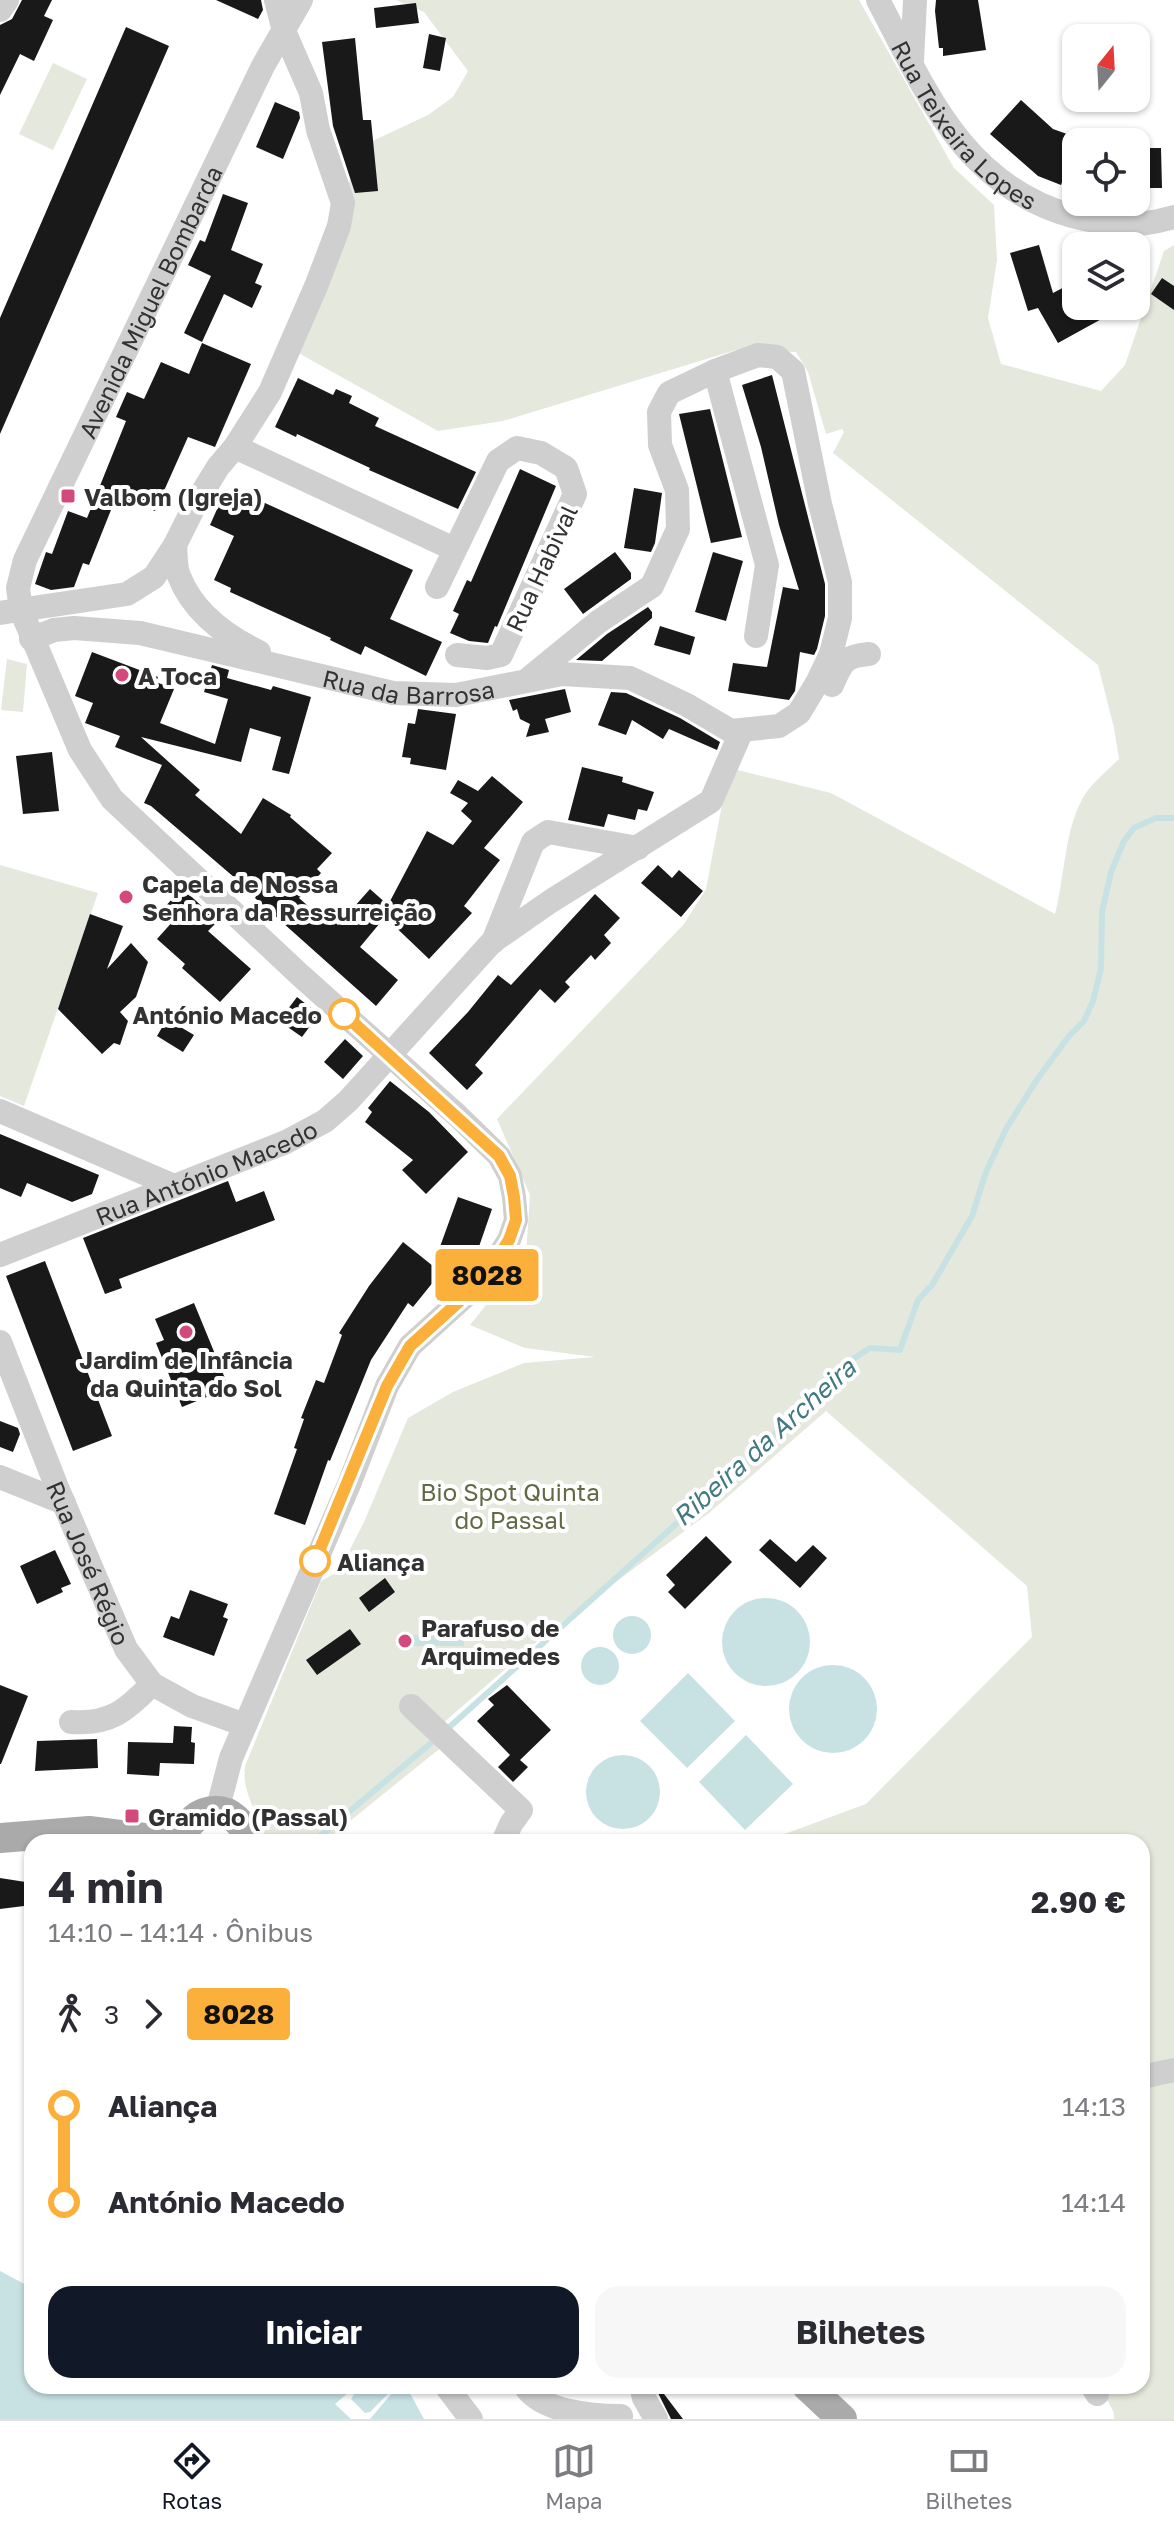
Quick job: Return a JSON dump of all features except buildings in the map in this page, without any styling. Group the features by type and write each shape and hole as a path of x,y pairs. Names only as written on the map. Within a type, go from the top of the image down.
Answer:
{"main road":[{"path":"182,1834 190,1821 202,1813 217,1811 238,1820 244,1834"},
{"path":"51,1834 89,1831 113,1834"},
{"path":"0,1838 24,1836"},
{"path":"815,2394 842,2419"}],"street":[{"path":"0,10 7,0"},
{"path":"217,1811 231,1758 350,1482 387,1386 410,1346 484,1279 509,1240 516,1220 510,1176 499,1156 276,954 112,799 80,750 31,639 10,612 127,594 154,577 218,467 235,447 270,392 339,226 343,203 318,130 311,93 284,31 276,0"},
{"name":"Avenida Miguel Bombarda","path":"10,612 25,560 263,66 301,0"},
{"name":"Rua Teixeira Lopes","path":"878,0 938,112 969,154 1009,188 1054,211 1106,225 1156,223 1174,217"},
{"path":"911,63 915,0"},
{"path":"527,680 598,622 652,586 678,529 677,490 660,445 659,412 669,393 758,355 777,357 793,371 820,504 840,582 840,618 831,654 799,713"},
{"path":"715,371 767,565 756,636"},
{"path":"235,447 454,549"},
{"name":"Rua Habival","path":"437,587 498,461 517,448 541,453 566,468 575,494 501,655 487,658 457,655"},
{"name":"Rua da Barrosa","path":"175,545 177,574 189,596 205,615 235,640 289,668"},
{"name":"Rua da Barrosa","path":"31,639 54,630 112,629 140,633 393,693 456,695 562,674 630,678 687,705 731,731 742,730"},
{"path":"492,942 551,901 711,801 742,730 779,726 799,713 816,709 842,663 853,655 869,654"},
{"path":"492,942 533,842 548,832 638,848"},
{"name":"Rua António Macedo","path":"0,1255 286,1142 325,1121 348,1101 492,942"},
{"path":"0,1111 174,1186"},
{"name":"Rua José Régio","path":"0,1342 126,1649 152,1684 192,1706 245,1725"},
{"path":"0,1477 64,1503"},
{"path":"71,1722 111,1718 132,1705 152,1684"},
{"path":"411,1706 521,1810 507,1834"},
{"path":"1150,2075 1174,2070"},
{"path":"452,2394 471,2419"},
{"path":"533,2394 561,2410 621,2416"},
{"path":"643,2394 656,2419"}],"green space":[{"name":"Bio Spot Quinta do Passal","path":"396,0 859,0 954,168 994,205 997,260 988,318 1001,364 1101,391 1125,365 1140,320 1150,320 1150,292 1164,251 1174,245 1174,2419 1114,2419 1104,2394 1150,2394 1150,1834 785,1834 866,1804 1032,1637 1027,1586 826,1411 709,1513 548,1632 442,1724 454,1737 334,1834 262,1834 248,1795 245,1766 321,1581 339,1571 364,1522 408,1418 453,1392 524,1363 595,1357 525,1348 470,1325 526,1255 530,1195 497,1119 684,924 706,889 729,768 831,793 1055,914 1077,809 1092,786 1119,759 1098,665 833,453 844,432 842,429 826,434 808,372 796,352 736,350 503,421 438,431 295,351 353,170 364,145 428,115 453,97 468,71 424,12"},
{"path":"53,63 87,79 53,150 19,134"},
{"path":"7,659 27,664 23,712 1,710"},
{"path":"0,865 98,893 24,1106 0,1096"}],"water":[{"path":"766,1598 783,1602 797,1611 806,1625 810,1642 806,1659 797,1673 783,1682 766,1686 749,1682 735,1673 726,1659 722,1642 726,1625 735,1611 749,1602"},
{"path":"632,1616 645,1622 651,1635 645,1648 632,1654 619,1648 613,1635 619,1622"},
{"path":"402,1635 464,1635 464,1646 402,1646"},
{"path":"600,1647 613,1653 619,1666 613,1679 600,1685 587,1679 581,1666 587,1653"},
{"path":"833,1665 850,1669 864,1678 873,1692 877,1709 873,1726 864,1740 850,1749 833,1753 816,1749 802,1740 793,1726 789,1709 793,1692 802,1678 816,1669"},
{"path":"688,1673 735,1721 687,1768 640,1721"},
{"path":"746,1735 793,1784 745,1830 699,1782"},
{"path":"623,1755 644,1761 654,1771 660,1792 654,1813 644,1823 623,1829 602,1823 592,1813 586,1792 592,1771 602,1761"},
{"path":"0,2271 24,2284 24,2394 410,2394 424,2419 0,2419"}],"pier":[{"path":"347,2394 354,2394 351,2399 365,2413 391,2394 370,2419 351,2419 335,2404"}],"waterway":[{"name":"Ribeira da Archeira","path":"445,1731 761,1448 842,1366 870,1348 900,1350 918,1300 932,1285 972,1216 986,1172 1006,1129 1036,1081 1084,1021 1093,1001 1101,969 1102,912 1111,872 1124,841 1134,828 1156,818 1174,818"},
{"name":"Ribeira da Archeira","path":"323,1834 437,1738"}],"bus line":[{"name":"8028","path":"315,1561 387,1386 410,1346 484,1279 509,1240 516,1220 510,1176 499,1156 344,1014"}],"place":[{"name":"Valbom (Igreja)","path":"68,496"},
{"name":"A Toca","path":"122,675"},
{"name":"Capela de Nossa Senhora da Ressurreição","path":"126,897"},
{"name":"António Macedo","path":"344,1014"},
{"name":"Jardim de Infância da Quinta do Sol","path":"186,1332"},
{"name":"Aliança","path":"315,1561"},
{"name":"Parafuso de Arquimedes","path":"405,1641"},
{"name":"Gramido (Passal)","path":"132,1816"}]}
